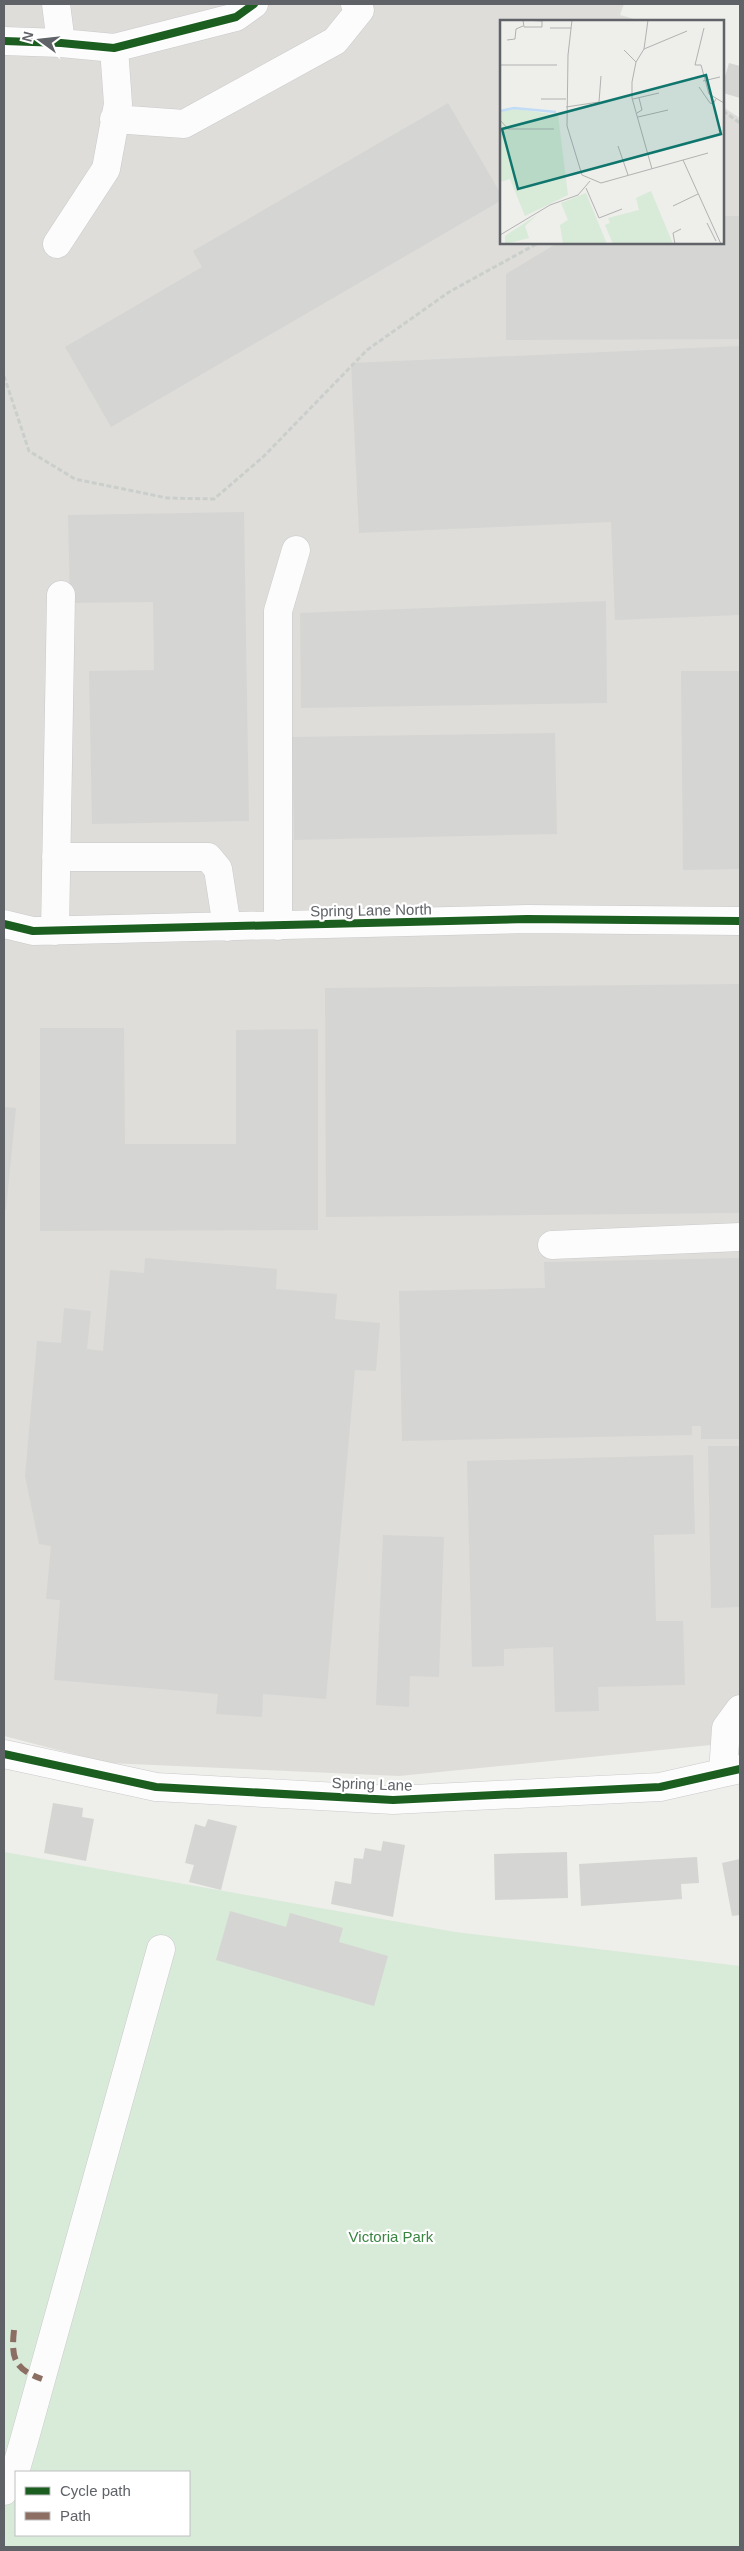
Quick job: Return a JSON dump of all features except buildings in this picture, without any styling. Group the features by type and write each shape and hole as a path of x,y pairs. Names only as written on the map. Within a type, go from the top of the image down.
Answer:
{"street":[{"path":"56,4 61,43"},
{"path":"4,41 61,43 114,48 236,17 254,4"},
{"path":"114,119 184,124 335,40 360,10 355,4"},
{"path":"57,244 106,168 118,104 114,48"},
{"path":"278,926 278,612 296,550"},
{"path":"55,931 61,595"},
{"path":"56,857 208,857 218,870 227,927"},
{"name":"Spring Lane North","path":"4,924 33,932 527,919 740,921"},
{"path":"552,1245 740,1238"},
{"path":"732,1771 726,1728 740,1710"},
{"name":"Spring Lane","path":"4,1754 156,1786 393,1800 660,1786 732,1771"},
{"path":"15,2471 161,1949"},
{"path":"4,2491 13,2479 15,2472"}],"path":[{"path":"724,112 740,123"},
{"path":"4,376 29,450 75,479 167,498 214,499 263,457 367,350 449,292 536,244"}],"shaded area":[{"path":"4,4 624,4 620,15 638,20 500,20 500,244 724,244 724,108 740,118 740,1737 731,1743 399,1776 108,1763 4,1736"}],"green space":[{"name":"Victoria Park","path":"4,1852 455,1932 740,1966 740,2547 4,2547"}],"marked path":[{"path":"14,2330 13,2348 16,2361 25,2371 42,2379"}],"cycle path":[{"path":"4,41 61,43 114,48 236,17 254,4"},
{"path":"4,924 33,931 527,919 740,921"},
{"path":"4,1754 156,1787 393,1800 660,1787 740,1769"}]}
